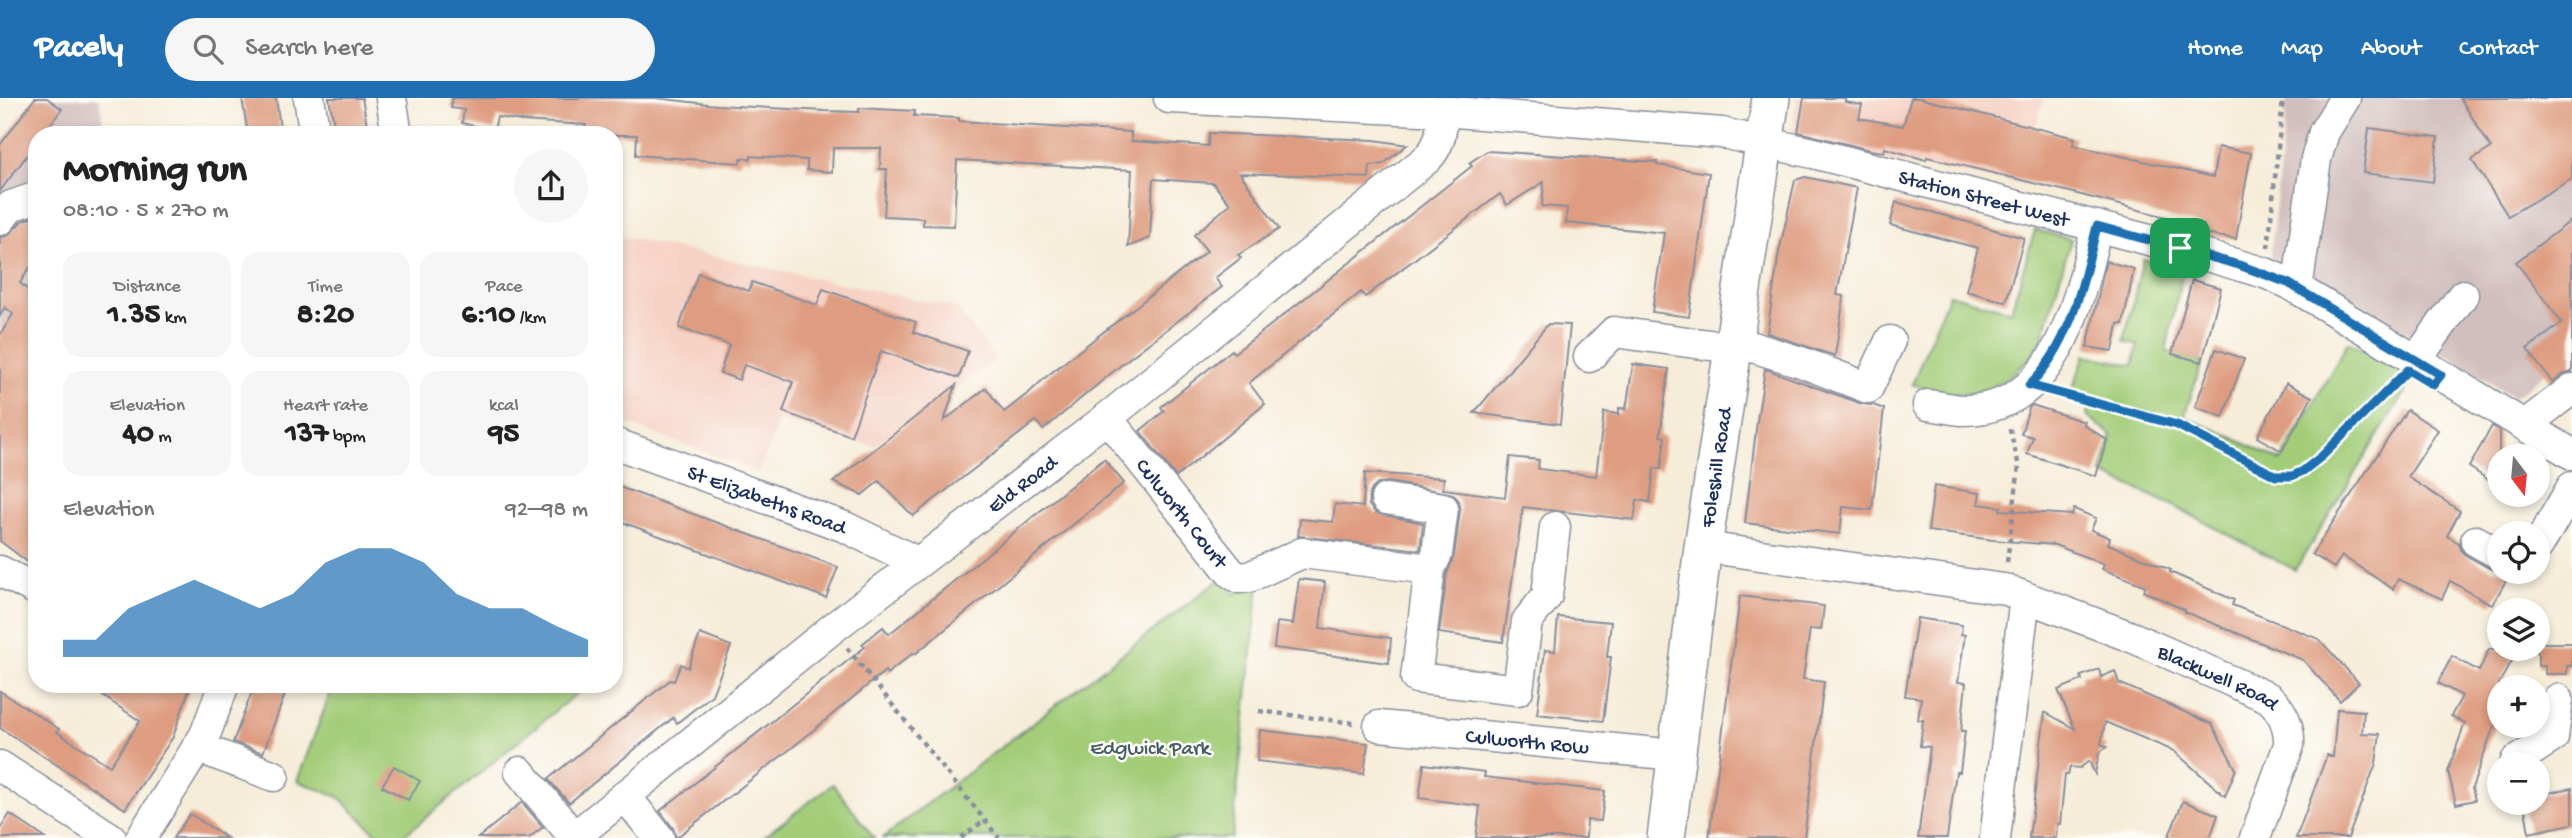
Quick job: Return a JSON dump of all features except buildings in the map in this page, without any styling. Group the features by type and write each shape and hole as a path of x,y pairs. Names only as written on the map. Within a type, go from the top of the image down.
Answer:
{"main road":[{"name":"Foleshill Road","path":"1666,838 1703,547 1771,98"}],"street":[{"path":"309,98 314,126"},
{"path":"391,98 396,126"},
{"name":"Station Street West","path":"1168,98 1442,111 1722,133 1763,141 2097,226 2265,274 2297,289 2410,367 2525,425 2572,454"},
{"path":"2297,289 2316,159 2323,132 2345,98"},
{"name":"Eld Road","path":"573,838 833,628 1107,418 1428,158 1438,146 1442,131 1442,111"},
{"path":"0,220 11,206 28,200"},
{"path":"1928,405 1961,410 2003,402 2029,385 2051,362 2060,346 2084,278 2097,226"},
{"path":"2410,367 2463,295"},
{"path":"1589,357 1614,331 1732,345 1801,362 1868,388 1889,341"},
{"path":"2525,425 2572,389"},
{"name":"Culworth Court","path":"1107,418 1231,573 1239,578 1249,577 1302,553 1430,569"},
{"name":"St Elizabeths Road","path":"623,446 845,527 917,562"},
{"path":"2550,525 2572,487"},
{"path":"1386,499 1443,508 1437,554 1430,569 1416,678 1518,690 1527,621 1547,596 1555,527"},
{"name":"Blackwell Road","path":"1703,547 2014,593 2134,638 2269,698 2286,720 2290,734 2289,745 2255,838"},
{"path":"0,571 28,585"},
{"path":"1995,838 2014,593"},
{"path":"141,838 205,735 221,693"},
{"path":"2541,752 2563,744 2558,699"},
{"name":"Culworth Row","path":"1379,726 1676,755"},
{"path":"197,747 274,776"},
{"path":"0,766 111,838"},
{"path":"520,772 573,838"},
{"path":"625,796 659,838"}],"path":[{"path":"2265,274 2283,98"},
{"path":"2029,385 2177,425 2276,476 2283,477 2303,471 2322,456 2410,367"},
{"path":"2003,402 2019,466 2014,593"},
{"path":"833,628 999,838"},
{"path":"1259,711 1379,726"},
{"path":"961,838 985,820"}],"shaded area":[{"path":"34,98 99,98 104,126 28,126 28,416 0,459 0,145"},
{"path":"1797,98 2044,98 2020,183 1893,161 1792,132"},
{"path":"2287,98 2572,98 2572,353 2514,397 2328,284 2270,260"},
{"path":"623,237 957,308 996,360 874,446 779,420 759,472 623,422"}],"green space":[{"path":"2035,230 2071,239 2042,340 2029,359 2010,376 1990,388 1974,393 1945,394 1912,384 1949,294 2011,311"},
{"path":"2143,259 2183,270 2166,351 2202,362 2184,417 2281,461 2348,342 2412,380 2295,570 2174,506 2102,474 2112,435 2087,416 2088,403 2069,398 2085,355 2133,365 2138,345 2124,341"},
{"name":"Edgwick Park","path":"1220,579 1233,594 1259,585 1232,838 883,838"},
{"path":"331,693 577,693 401,838 381,838 339,797 297,781"},
{"path":"833,784 874,838 762,838"}],"route":[{"path":"2097,226 2180,248 2288,283 2441,375 2433,385 2408,370 2322,456 2303,471 2283,477 2276,476 2177,425 2029,385 2051,362 2060,346 2084,278 2097,226"}]}
